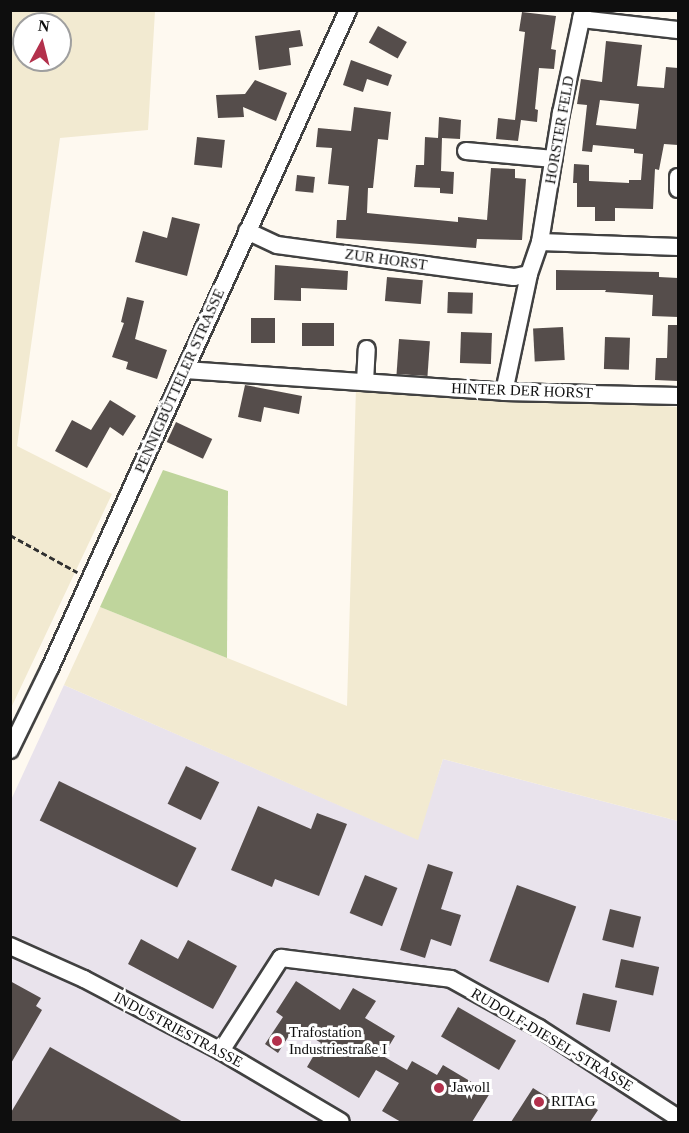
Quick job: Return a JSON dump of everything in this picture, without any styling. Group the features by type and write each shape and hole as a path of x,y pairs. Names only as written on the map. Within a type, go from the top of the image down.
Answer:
{"street":[{"name":"PENNIGBÜTTELER STRASSE","path":"10,750 90,580 348,10"},
{"name":"HORSTER FELD","path":"504,392 529,274 540,242 582,15 678,30"},
{"path":"466,151 554,159"},
{"path":"678,177 678,189"},
{"name":"ZUR HORST","path":"247,231 277,245 514,277 529,274"},
{"path":"540,242 678,247"},
{"path":"365,382 367,349"},
{"name":"HINTER DER HORST","path":"185,370 504,392 678,396"},
{"name":"INDUSTRIESTRASSE","path":"10,946 84,980 221,1051 341,1122"},
{"name":"RUDOLF-DIESEL-STRASSE","path":"221,1051 281,958 451,979 539,1028 659,1115 678,1118"}],"path":[{"path":"10,535 90,580"}],"shaded area":[{"path":"11,10 155,11 148,130 60,138 17,446 112,494 11,708"},
{"path":"356,387 678,407 678,821 443,759 418,840 64,685 100,607 347,706"},
{"path":"64,685 417,839 443,759 678,821 678,1122 11,1122 11,800"}],"green space":[{"path":"163,470 228,491 227,658 100,607"}],"building":[{"path":"522,12 556,16 551,49 556,50 554,69 539,68 535,109 538,110 537,122 521,120 518,141 496,139 498,118 515,120 525,32 519,31"},
{"path":"378,26 407,42 398,59 369,43"},
{"path":"300,30 303,46 289,48 291,65 259,70 255,36"},
{"path":"606,41 642,45 637,86 664,88 666,67 678,68 678,145 664,144 659,170 655,169 653,209 615,208 615,221 595,221 595,207 577,207 577,183 573,183 574,164 589,165 589,181 629,183 629,180 641,180 643,154 634,153 634,149 593,145 592,152 582,151 587,105 577,104 581,79 602,82","holes":["600,100 639,104 636,129 596,125"]},
{"path":"351,60 392,75 388,86 367,79 363,92 343,85"},
{"path":"255,80 287,93 276,121 243,107 244,117 218,118 216,95 245,94"},
{"path":"354,107 391,112 388,140 378,139 373,188 368,188 367,213 458,222 458,217 487,220 491,168 515,169 515,178 526,179 522,240 477,239 476,248 336,238 337,220 346,220 349,186 328,184 332,148 316,147 318,128 351,131"},
{"path":"439,117 461,120 460,139 442,138 441,171 454,172 453,194 440,193 440,188 414,187 416,165 424,165 425,137 438,138"},
{"path":"197,137 225,140 222,168 194,165"},
{"path":"297,175 315,177 313,193 295,191"},
{"path":"172,217 200,224 187,276 135,262 143,231 167,238"},
{"path":"275,265 348,271 347,290 301,288 301,301 274,300"},
{"path":"556,270 659,272 659,277 678,278 678,317 652,316 653,295 605,292 606,290 556,290"},
{"path":"387,277 423,280 421,304 385,301"},
{"path":"448,292 473,293 472,314 447,313"},
{"path":"127,297 144,301 135,339 167,350 157,379 126,369 128,362 112,357 124,323 121,322"},
{"path":"251,318 275,318 275,343 251,343"},
{"path":"302,323 334,323 334,346 302,346"},
{"path":"668,325 678,325 678,381 655,380 656,358 667,358"},
{"path":"563,327 565,360 535,362 533,329"},
{"path":"461,332 492,333 491,364 460,363"},
{"path":"605,337 630,338 629,370 604,369"},
{"path":"399,339 430,341 427,376 397,374"},
{"path":"245,385 302,396 299,414 264,407 261,422 238,417"},
{"path":"110,400 136,416 123,436 110,427 87,468 55,451 72,420 91,430"},
{"path":"176,422 212,439 203,459 167,442"},
{"path":"186,766 219,782 201,820 168,804"},
{"path":"59,781 197,848 177,888 40,821"},
{"path":"258,806 311,829 317,813 347,824 319,896 275,879 272,887 231,870"},
{"path":"428,864 453,872 441,909 461,915 451,946 431,939 425,958 400,950"},
{"path":"365,875 397,888 382,926 350,913"},
{"path":"517,885 576,907 548,983 489,961"},
{"path":"610,909 641,917 633,948 602,940"},
{"path":"141,939 178,959 188,940 237,966 213,1009 128,964"},
{"path":"621,959 659,967 653,995 615,987"},
{"path":"10,981 41,998 36,1006 42,1010 10,1065"},
{"path":"296,981 340,1010 353,988 376,1001 365,1018 395,1036 383,1056 407,1070 412,1061 437,1075 443,1065 490,1093 472,1122 401,1122 382,1111 399,1083 376,1070 359,1098 307,1067 321,1043 295,1026 278,1053 265,1044 283,1017 276,1012"},
{"path":"583,993 617,1001 610,1032 576,1024"},
{"path":"458,1007 516,1040 499,1070 441,1036"},
{"path":"50,1047 183,1122 10,1122 10,1114"},
{"name":"RITAG","path":"533,1088 565,1108 574,1095 598,1110 590,1122 511,1122"}],"place":[{"name":"Trafostation Industriestraße I","path":"277,1041"},
{"name":"Jawoll","path":"439,1088"},
{"name":"RITAG","path":"539,1102"}]}
